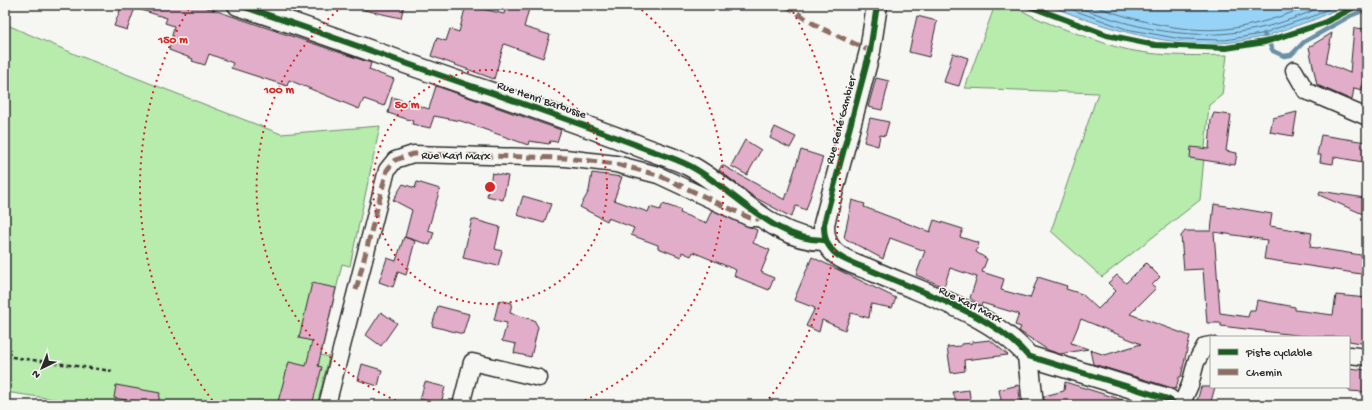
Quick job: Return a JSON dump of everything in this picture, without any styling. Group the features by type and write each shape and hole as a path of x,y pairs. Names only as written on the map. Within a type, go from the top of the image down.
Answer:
{"street":[{"name":"Rue Henri Barbusse","path":"238,5 568,119 690,166 740,199 761,216 790,234 815,240 826,240"},
{"name":"Rue René Gambier","path":"826,240 824,224 870,51 877,5"},
{"path":"1294,70 1306,91 1367,118"},
{"name":"Rue Karl Marx","path":"327,405 387,170 395,160 413,154 565,158 616,164 658,175 750,218 757,220 761,216"},
{"name":"Rue Karl Marx","path":"826,240 832,250 837,254 962,310 985,322 1014,341 1028,356 1168,399 1176,405"},
{"path":"1181,405 1190,385 1196,362 1205,346 1210,345"},
{"path":"1350,355 1367,356"},
{"path":"1028,356 1033,405"},
{"path":"461,405 472,362 539,378"}],"path":[{"path":"5,356 112,371"}],"green space":[{"path":"995,5 1014,8 1057,26 1121,48 1166,55 1227,55 1222,95 1209,105 1200,200 1102,277 1051,231 1098,93 965,88"},
{"path":"5,24 77,55 281,134 380,126 350,266 342,264 321,355 329,357 317,405 94,405 5,392"}],"water":[{"path":"1048,5 1345,5 1316,19 1272,34 1269,37 1230,42 1204,43 1177,42 1124,32"}],"building":[{"path":"122,5 199,5 371,63 369,70 394,79 384,106 364,99 359,109 289,80 287,86 231,68 233,63 209,54 205,65 192,61 193,59 169,50 174,26 165,23 167,18 135,8 127,30 114,26"},
{"path":"364,5 404,5 401,18 364,10"},
{"path":"466,5 504,14 506,5 530,5 524,27 550,35 543,58 504,44 494,79 431,56 437,38 446,41 450,29 459,32"},
{"path":"917,16 937,21 929,57 909,52"},
{"path":"1354,28 1367,29 1367,70 1365,70 1362,90 1354,88 1352,100 1317,85 1309,47 1332,33 1326,63 1350,73"},
{"path":"953,53 968,58 959,86 944,82"},
{"path":"876,78 889,81 882,110 868,107"},
{"path":"436,86 561,130 557,142 550,141 549,144 529,141 528,145 461,121 434,116 430,128 412,124 413,121 388,113 392,97 429,109"},
{"path":"1297,112 1293,136 1270,132 1273,118"},
{"path":"1214,113 1231,115 1226,151 1237,153 1235,165 1190,158 1191,147 1209,149 1211,120"},
{"path":"870,118 889,122 885,136 880,135 878,146 864,142"},
{"path":"775,127 796,137 790,148 770,138"},
{"path":"1321,135 1366,142 1363,162 1334,157 1333,164 1320,162 1321,155 1317,155"},
{"path":"745,140 761,150 747,175 731,166"},
{"path":"801,150 823,157 806,210 796,206 791,217 754,197 719,170 722,165 785,200"},
{"path":"492,173 508,176 503,200 487,196"},
{"path":"592,173 622,177 614,200 648,212 650,207 660,210 663,204 681,210 680,213 706,223 712,210 757,230 753,243 770,250 761,272 774,278 769,290 734,276 736,270 693,252 691,256 682,252 681,257 658,248 658,245 631,235 634,228 608,218 607,221 580,207 589,191"},
{"path":"417,182 440,189 428,230 434,232 430,245 405,237 412,210 393,200 403,184 415,188"},
{"path":"1320,191 1365,198 1363,214 1319,195"},
{"path":"523,196 551,204 544,223 517,215"},
{"path":"852,200 865,204 864,207 930,232 934,220 963,229 960,237 979,243 976,252 987,259 982,272 1004,279 1001,290 1030,298 1038,277 1067,286 1066,289 1082,294 1098,309 1116,291 1108,283 1117,275 1126,283 1146,263 1160,277 1152,285 1156,288 1130,314 1190,336 1181,377 1179,377 1176,389 1093,364 1090,350 1105,355 1141,344 1081,319 1071,343 1088,349 1060,354 1048,350 1019,331 1021,327 1015,325 1019,314 982,303 981,306 970,298 977,277 950,268 944,287 916,275 925,251 890,238 883,259 844,238"},
{"path":"1214,204 1272,214 1270,226 1312,233 1310,247 1367,256 1367,275 1264,259 1267,240 1214,232 1220,313 1248,317 1250,310 1255,310 1257,300 1295,307 1295,310 1333,315 1336,295 1367,298 1367,344 1350,341 1350,336 1304,336 1221,326 1221,323 1207,323 1203,269 1184,270 1181,236 1185,231 1211,231"},
{"path":"472,219 500,227 495,249 502,251 498,266 463,258"},
{"path":"404,237 415,241 406,275 398,272 393,287 379,282 387,258 396,261"},
{"path":"812,257 896,298 892,308 871,304 869,318 851,313 845,330 822,320 819,332 806,326 815,308 794,300"},
{"path":"312,283 336,288 318,366 322,367 312,405 277,405 289,362 306,366 312,341 299,338"},
{"path":"499,300 512,303 510,313 534,320 538,327 531,357 514,353 516,344 502,341 507,323 494,320"},
{"path":"438,306 469,314 463,334 432,326"},
{"path":"381,312 397,323 381,346 366,335"},
{"path":"990,340 1008,355 964,360 965,371 951,373 947,347 961,346 961,344"},
{"path":"362,364 382,370 378,386 358,380"},
{"path":"1350,368 1366,370 1364,392 1349,391"},
{"path":"425,382 445,387 441,404 420,399"},
{"path":"1065,382 1129,402 1129,405 1044,405 1044,396 1064,391"},
{"path":"116,385 160,393 158,405 114,398"},
{"path":"1018,385 1021,405 1002,405 999,390"},
{"path":"1201,387 1215,388 1210,405 1196,405"},
{"path":"969,390 971,405 957,405 953,392"}],"waterway":[{"path":"1264,34 1273,51 1284,56 1291,55 1304,42 1350,16 1367,9"}],"marked path":[{"path":"785,5 819,27 870,51"},
{"path":"356,290 387,170 395,160 413,154 565,158 616,164 658,175 750,218 757,219 761,217"}],"cycle path":[{"path":"238,5 544,111 677,160 706,176 772,224 789,233 807,238 826,240"},
{"path":"877,5 870,51 824,224 825,238 830,247 836,254 846,260 957,306 977,317 1014,341 1028,356 1168,399 1176,405"},
{"path":"1026,5 1107,35 1155,45 1226,48 1265,42 1324,23 1358,5"}]}
